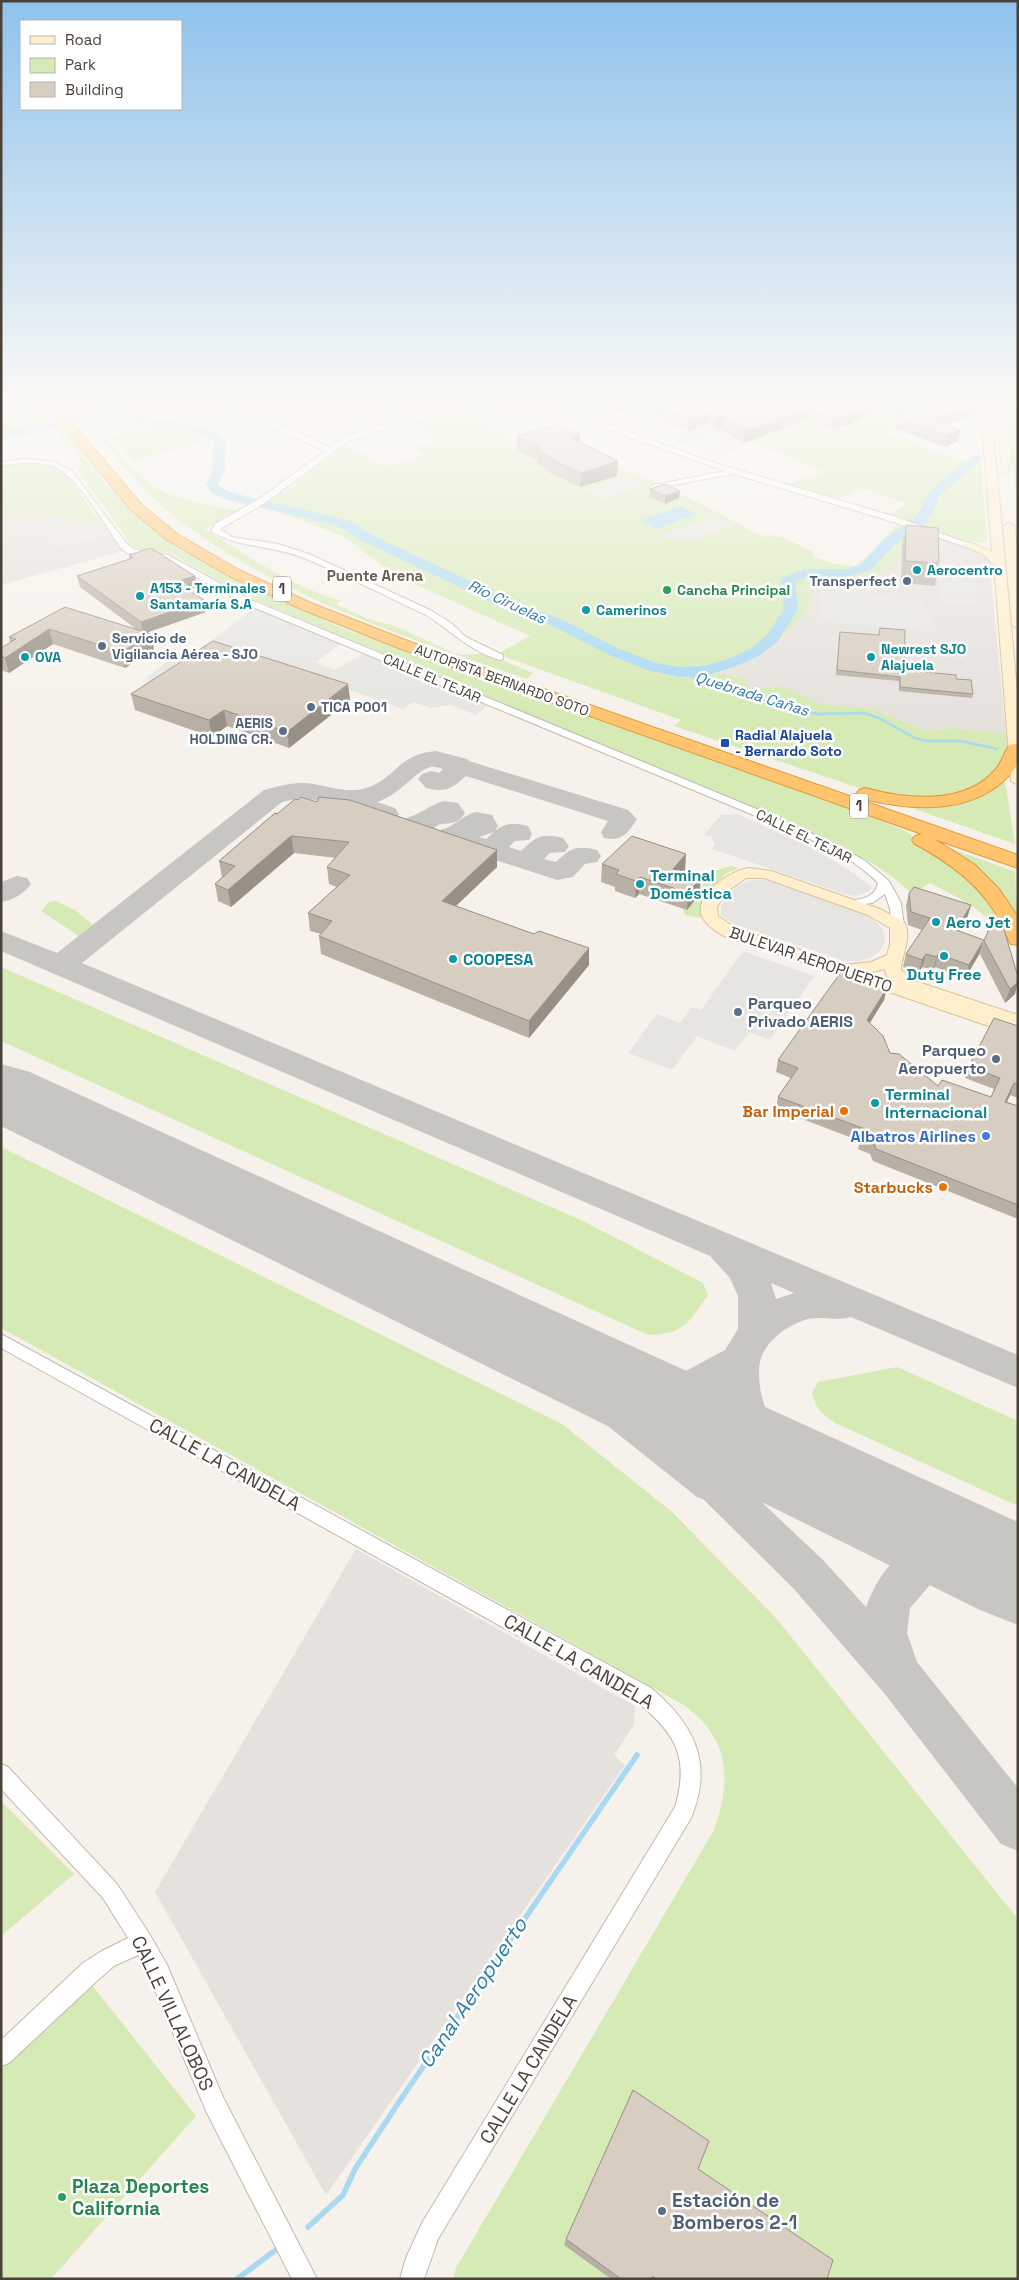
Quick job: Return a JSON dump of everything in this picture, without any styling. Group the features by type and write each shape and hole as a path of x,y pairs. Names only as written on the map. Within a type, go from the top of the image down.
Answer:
{"highway":[{"name":"AUTOPISTA BERNARDO SOTO","path":"135,505 151,521 185,546 234,573 352,625 1005,852 1018,862"},
{"name":"AUTOPISTA BERNARDO SOTO","path":"151,505 190,536 224,558 295,596 341,616 725,755"},
{"path":"518,680 581,697 854,791 909,803 944,800 980,789 991,783 1004,770 1015,749"},
{"name":"1","path":"725,755 852,809"},
{"name":"AUTOPISTA BERNARDO SOTO","path":"852,809 1005,852 1018,870"},
{"path":"852,809 924,841 958,862 982,882 996,898 1006,912 1018,938"}],"main road":[{"path":"997,505 999,564 1018,781"},
{"path":"1006,505 1018,625"},
{"path":"1009,529 1018,546"},
{"path":"969,545 984,547 998,543"},
{"path":"1012,557 1018,572"},
{"name":"BULEVAR AEROPUERTO","path":"898,926 898,944 893,972 909,985 1018,1021"},
{"path":"834,967 868,968 895,958"},
{"name":"BULEVAR AEROPUERTO","path":"834,967 1018,1030"},
{"path":"991,1012 1003,1011 1018,1006"}],"street":[{"name":"CALLE EL TEJAR","path":"93,505 123,545 130,550 165,557 246,600 755,812 830,846 860,863 884,883 896,904 898,926"},
{"path":"255,505 219,525 215,530 230,538 278,547 306,556 429,613 448,625 463,639 500,657"},
{"path":"842,505 969,545 986,552 999,564"},
{"name":"BULEVAR AEROPUERTO","path":"834,967 728,931 714,921 708,911 708,905 730,880 748,872 766,874 852,904 882,916 898,926"},
{"path":"852,904 877,898 883,891 884,883"},
{"name":"CALLE LA CANDELA","path":"1,1340 644,1695 664,1710 678,1727 687,1744 692,1778 690,1794 684,1811 430,2231 418,2258 412,2279"},
{"name":"CALLE VILLALOBOS","path":"1,1774 110,1890 143,1942 159,1973 215,2105 305,2279"},
{"path":"1,2055 91,1971 108,1959 143,1942"}],"shaded area":[{"path":"16,513 50,514 103,525 123,551 1,585 1,516"},
{"path":"715,516 732,526 690,541 657,537"},
{"path":"95,528 101,537 55,548 46,540"},
{"path":"923,534 978,550 989,557 1006,734 953,728 927,731 872,709 821,704 783,686 750,690 713,674 768,650 806,583 830,580"},
{"path":"933,561 955,563 955,570 975,572 978,606 942,604 940,579 934,579"},
{"path":"830,583 871,587 871,596 923,601 922,610 929,613 941,632 826,622 826,618 820,618 823,586 830,587"},
{"path":"254,608 264,609 341,643 316,662 335,670 364,653 489,704 476,715 451,705 430,708 413,702 403,709 322,680 148,687 143,685 150,680 146,678 183,650 196,652"},
{"path":"738,814 810,847 844,867 872,887 869,891 857,896 844,894 712,849 715,844 712,837 704,835 721,815"},
{"path":"751,880 765,880 857,911 872,918 882,928 885,938 883,947 870,958 859,961 845,961 733,924 721,915 721,904 736,886"},
{"name":"Parqueo Privado AERIS","path":"743,951 814,976 770,1040 749,1032 735,1051 697,1036 672,1070 628,1053 657,1014 680,1023 691,1007 701,1010"},
{"path":"356,1549 635,1706 634,1725 614,1755 625,1765 326,2195 155,1892"}],"green space":[{"path":"1,505 88,505 103,525 40,514 27,513 1,516"},
{"path":"103,505 127,505 141,519 187,550 261,591 342,628 868,815 907,832 962,867 1010,930 1000,932 977,910 930,883 912,894 885,871 833,842 265,604 240,593 174,555 141,549 131,545"},
{"path":"161,505 212,505 238,511 205,529 271,570 323,595 341,601 336,604 368,619 395,626 454,653 464,655 485,653 533,673 527,679 453,654 343,612 307,596 237,559"},
{"path":"265,505 704,505 765,538 766,534 787,539 813,552 814,557 836,564 855,566 879,546 896,525 923,534 902,547 896,561 880,574 846,581 819,582 807,585 812,599 805,613 768,650 714,674 744,678 750,690 783,686 821,704 872,709 927,731 953,728 1006,734 1007,753 990,778 970,788 940,796 904,798 877,794 674,726 681,720 497,654 530,636 392,574 344,536 263,507"},
{"path":"906,505 984,505 987,541 968,541 955,538 891,514"},
{"path":"1005,781 1015,844 909,807 934,805 971,797"},
{"path":"942,845 1015,872 1018,924 1004,900 986,880"},
{"path":"731,866 738,868 724,875 711,891 701,918 685,915 683,909 687,910 699,896 695,894 714,871"},
{"path":"56,901 75,910 96,927 82,938 41,911 49,902"},
{"path":"1,967 581,1220 703,1283 708,1295 690,1320 678,1329 648,1335 1,1041"},
{"path":"1,1147 562,1424 671,1511 776,1618 1018,1919 1018,2279 453,2279 456,2268 714,1830 720,1811 725,1777 723,1761 718,1746 711,1732 684,1705 1,1328"},
{"path":"897,1367 1018,1421 1018,1506 835,1423 823,1414 815,1403 812,1393 818,1382"},
{"path":"1,1801 74,1874 1,1936"},
{"name":"Plaza Deportes California","path":"88,1980 196,2116 51,2279 1,2279 1,2067"}],"water":[{"path":"681,506 697,514 656,529 640,521"}],"building":[{"path":"906,525 938,528 939,563 905,561"},
{"name":"A153 - Terminales Santamaría S.A","path":"151,548 195,576 181,580 192,588 188,590 204,600 141,622 77,576 133,558 129,555"},
{"path":"65,607 151,634 122,652 49,629 5,658 1,656 1,648 16,639 9,637"},
{"name":"Newrest SJO Alajuela","path":"880,628 905,630 904,670 956,675 956,679 971,680 973,694 900,687 900,677 837,670 840,632 879,635"},
{"path":"213,641 348,684 287,732 224,710 209,720 131,694"},
{"path":"301,797 317,802 319,797 350,800 497,850 442,901 534,934 539,931 589,948 529,1021 319,936 332,921 308,913 350,875 327,867 349,842 291,836 228,890 215,884 235,866 219,861 275,813 277,814 295,799 298,800"},
{"path":"632,836 686,854 673,869 701,878 688,893 640,877 636,881 616,874 619,870 602,864"},
{"path":"914,887 971,905 956,930 984,940 969,965 938,954 937,957 926,954 922,960 906,954 930,918 911,912 909,893"},
{"path":"991,924 1003,926 1018,977 1018,982 1010,989 984,941"},
{"name":"Terminal Internacional","path":"841,972 887,988 867,1020 883,1036 890,1053 899,1054 938,1086 942,1080 991,1097 1000,1078 969,1066 994,1018 1018,1026 1018,1084 1014,1083 1005,1102 1018,1106 1018,1205 876,1149 873,1142 861,1137 865,1129 778,1097 798,1068 778,1060"},
{"name":"Estación de Bomberos 2-1","path":"633,2090 709,2141 698,2169 833,2260 827,2279 656,2279 653,2276 652,2279 621,2279 566,2239"}],"waterway":[{"name":"Río Ciruelas","path":"269,505 343,523 365,537 490,596 560,624 612,651 652,667 680,672 705,671 731,663 755,652 773,638 791,609 788,580 806,573 847,573 866,567 888,543 921,520 929,505"},
{"name":"Quebrada Cañas","path":"680,672 744,695 794,710 819,714 864,713 879,718 915,738 926,741 961,741 997,749"},
{"name":"Canal Aeropuerto","path":"308,2227 343,2195 355,2169 399,2102 637,1755"},
{"path":"237,2279 277,2249"}],"taxiway":[{"path":"341,797 352,798 382,791 393,784 409,769 428,760 436,759 458,766"},
{"path":"431,779 435,783 443,783 459,769 458,766"},
{"path":"458,766 619,816 624,819 614,832"},
{"path":"55,963 66,961 273,796 287,792 316,792 345,799 386,814"},
{"path":"415,824 425,822 440,811 449,809 452,813 446,817"},
{"path":"450,836 459,835 476,820 483,821 485,826 478,829"},
{"path":"487,849 494,846 511,831 518,832 519,834"},
{"path":"453,837 487,849"},
{"path":"521,860 528,859 545,843 555,846"},
{"path":"487,849 521,860"},
{"path":"521,860 557,872 563,871 578,856 587,856"},
{"path":"1,894 17,884"},
{"path":"1,940 55,963"},
{"path":"55,963 1018,1372"},
{"path":"725,1251 750,1276 757,1296 757,1331"},
{"path":"757,1331 767,1322 799,1306 821,1303 846,1304"},
{"path":"490,1325 603,1399 712,1484"},
{"path":"740,1359 757,1331"},
{"path":"740,1359 740,1383 743,1403 749,1420 771,1447 821,1483"},
{"path":"740,1359 701,1424 700,1455 708,1474 722,1492 808,1574 900,1677 1018,1827"},
{"path":"622,1387 656,1391 682,1390 707,1380 736,1362"},
{"path":"897,1669 889,1651 885,1623 886,1613 900,1585 915,1571 930,1563 980,1557"}],"runway":[{"path":"1,1092 1018,1575"}],"place":[{"name":"Aerocentro","path":"917,570"},
{"name":"Transperfect","path":"907,581"},
{"name":"Cancha Principal","path":"667,590"},
{"name":"A153 - Terminales Santamaría S.A","path":"140,596"},
{"name":"Camerinos","path":"586,610"},
{"name":"Servicio de Vigilancia Aérea - SJO","path":"102,646"},
{"name":"OVA","path":"25,657"},
{"name":"Newrest SJO Alajuela","path":"871,657"},
{"name":"TICA P001","path":"311,707"},
{"name":"AERIS HOLDING CR.","path":"283,731"},
{"name":"Radial Alajuela - Bernardo Soto","path":"725,743"},
{"name":"Terminal Doméstica","path":"640,884"},
{"name":"Aero Jet","path":"936,922"},
{"name":"Duty Free","path":"944,956"},
{"name":"COOPESA","path":"453,959"},
{"name":"Parqueo Privado AERIS","path":"738,1012"},
{"name":"Parqueo Aeropuerto","path":"996,1059"},
{"name":"Terminal Internacional","path":"875,1103"},
{"name":"Bar Imperial","path":"844,1111"},
{"name":"Albatros Airlines","path":"986,1136"},
{"name":"Starbucks","path":"943,1187"},
{"name":"Plaza Deportes California","path":"62,2197"},
{"name":"Estación de Bomberos 2-1","path":"662,2211"}],"district":[{"name":"Puente Arena","path":"375,576"}]}
